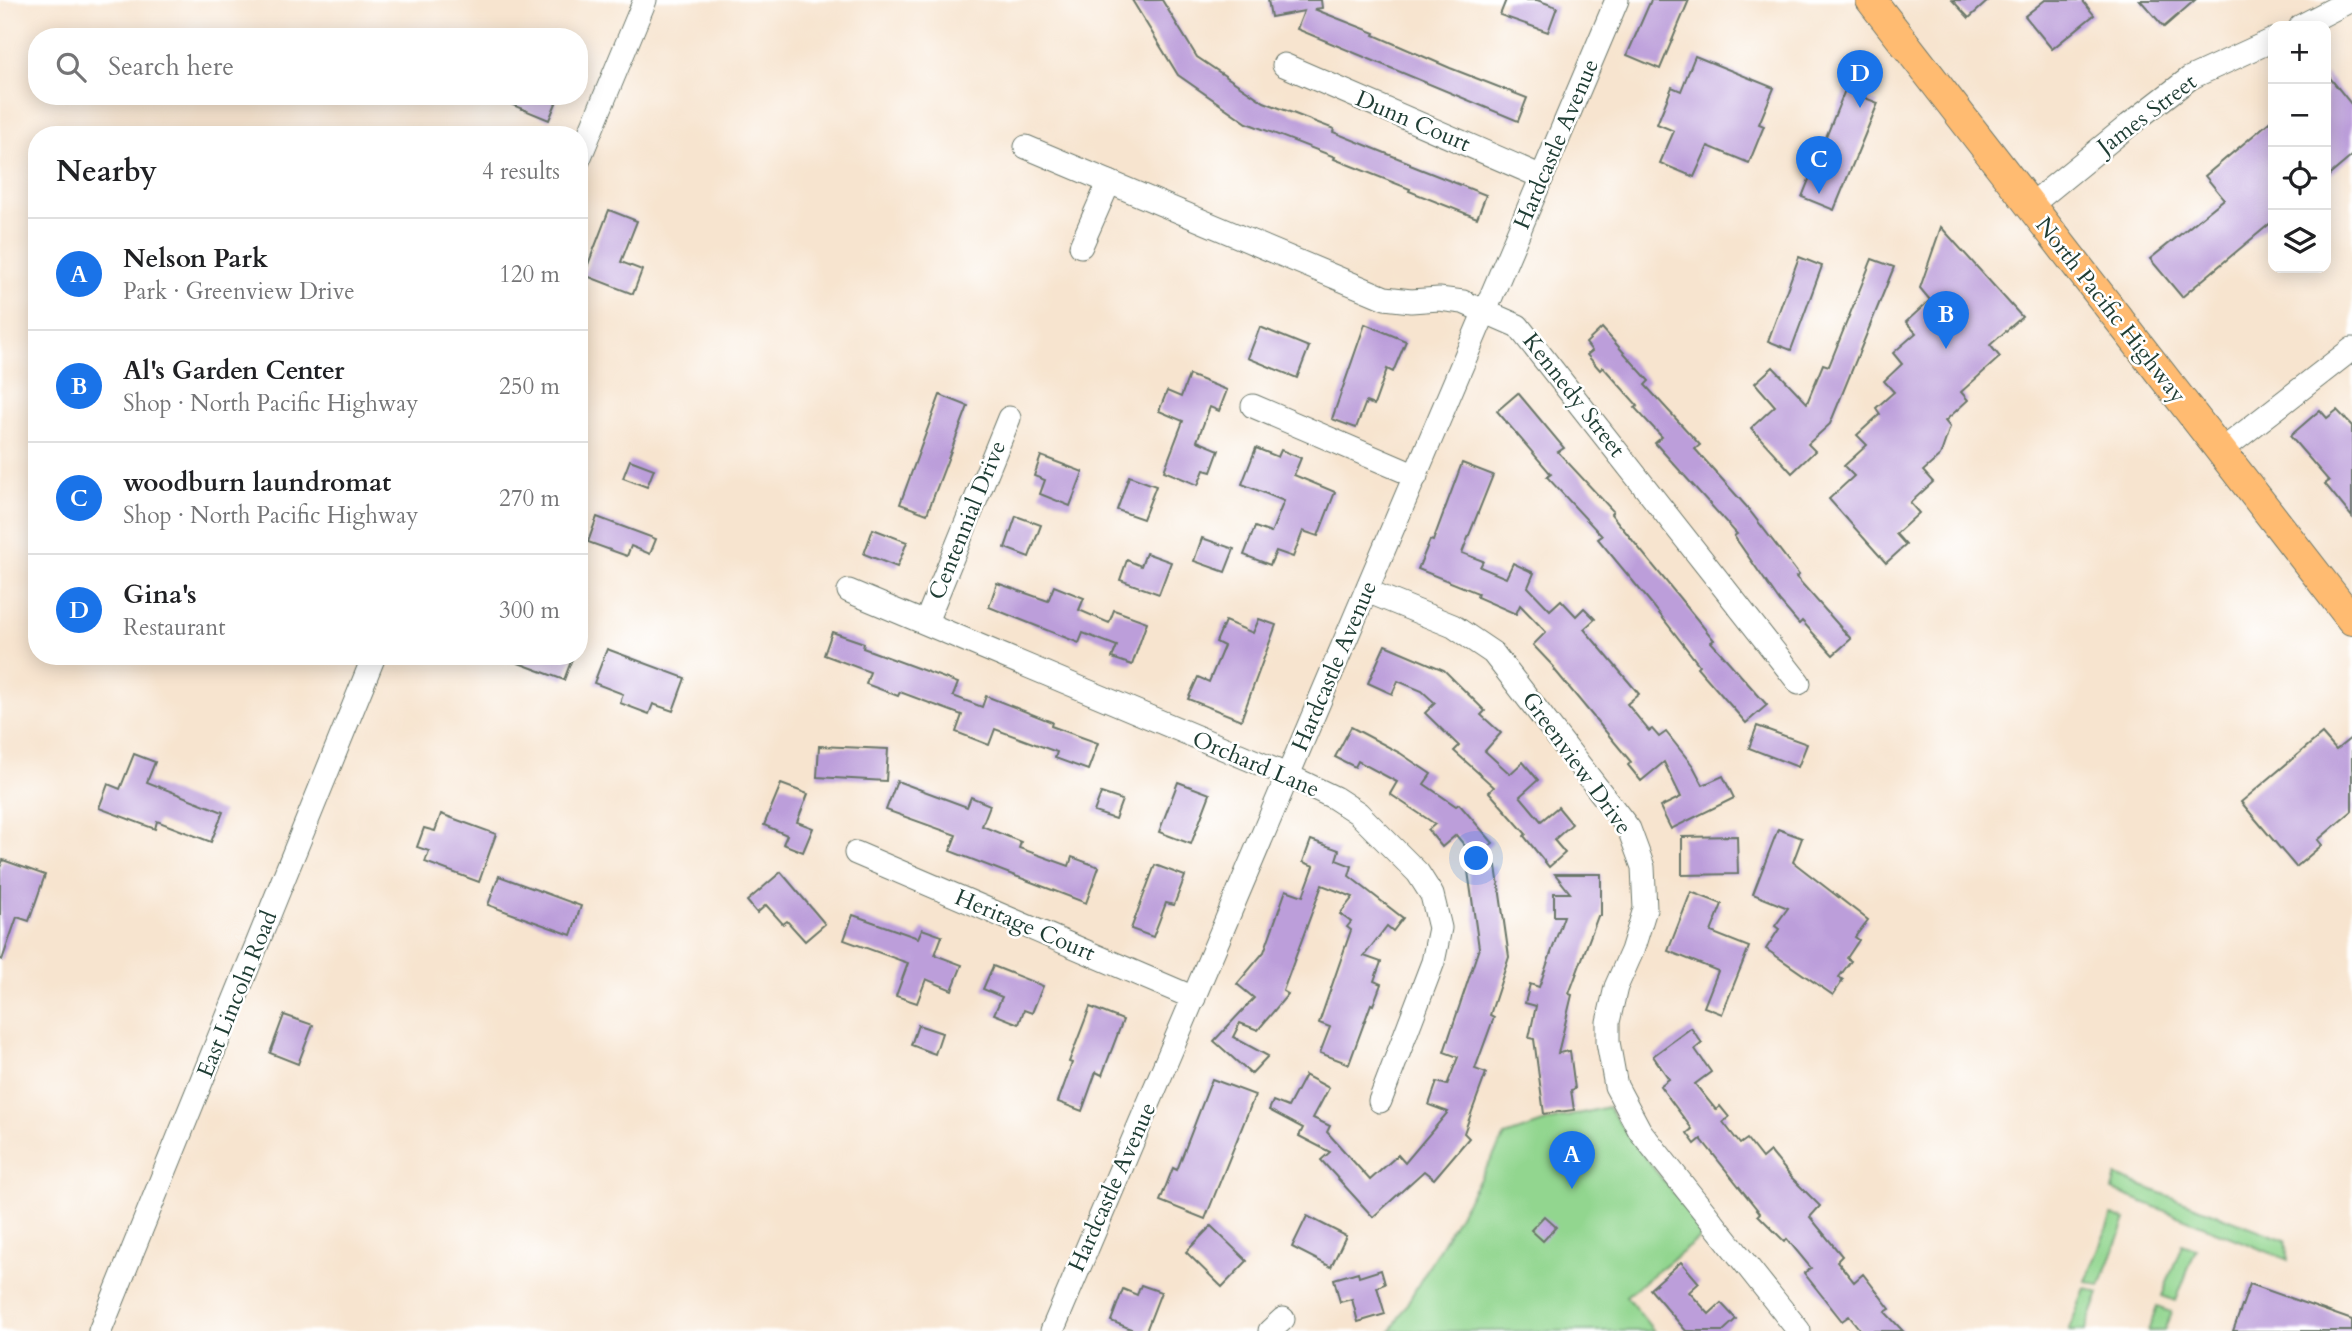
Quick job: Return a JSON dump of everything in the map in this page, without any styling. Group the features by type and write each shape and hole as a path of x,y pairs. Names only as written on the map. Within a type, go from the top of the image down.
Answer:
{"main road":[{"name":"North Pacific Highway","path":"1871,0 2352,620"}],"street":[{"path":"588,137 645,0"},
{"name":"Hardcastle Avenue","path":"1052,1331 1617,0"},
{"path":"2311,21 2351,0"},
{"name":"James Street","path":"2031,205 2190,78 2268,42"},
{"name":"Dunn Court","path":"1284,65 1542,177"},
{"name":"Kennedy Street","path":"1026,147 1385,298 1463,302 1518,326 1799,683"},
{"path":"1081,246 1109,182"},
{"path":"2221,451 2352,349"},
{"path":"1253,406 1416,475"},
{"name":"Centennial Drive","path":"926,622 1009,418"},
{"name":"Orchard Lane","path":"849,591 1287,775 1335,798 1358,813 1418,873 1432,895 1440,928 1433,962 1380,1101"},
{"name":"Greenview Drive","path":"1367,591 1453,626 1493,653 1629,829 1643,867 1644,909 1632,951 1616,987 1608,1022 1608,1042 1616,1086 1640,1131 1799,1331"},
{"name":"East Lincoln Road","path":"100,1331 370,665"},
{"name":"Heritage Court","path":"856,853 1194,998"}],"green space":[{"path":"1608,1107 1706,1233 1626,1296 1654,1331 1391,1331 1505,1136 1549,1121"},
{"path":"2116,1176 2285,1240 2288,1260 2112,1190"},
{"path":"2112,1215 2126,1220 2100,1286 2086,1281"},
{"path":"2182,1244 2196,1249 2176,1301 2162,1296"},
{"path":"2085,1288 2099,1293 2085,1331 2069,1331"},
{"path":"2157,1307 2171,1312 2164,1331 2148,1331"}],"building":[{"path":"1132,0 1162,0 1197,57 1264,102 1334,129 1333,132 1486,195 1477,218 1334,159 1335,157 1247,123 1178,75"},
{"path":"1268,0 1321,0 1322,8 1314,9 1527,98 1518,121 1297,29 1304,11 1271,17"},
{"path":"1506,0 1537,0 1557,7 1548,32 1500,15"},
{"path":"1651,0 1689,0 1660,69 1627,55"},
{"path":"1952,0 1989,0 1969,18"},
{"path":"2045,0 2082,0 2094,15 2052,49 2025,16"},
{"path":"2140,0 2195,0 2164,27"},
{"path":"1695,56 1774,88 1759,124 1764,126 1749,163 1708,146 1694,177 1660,163 1674,131 1657,124 1672,87 1681,91"},
{"path":"2331,79 2352,105 2352,156 2331,174"},
{"path":"1845,90 1878,103 1834,210 1802,197"},
{"path":"513,105 555,105 549,120"},
{"path":"2268,123 2268,225 2182,297 2150,259 2224,199 2205,176"},
{"path":"609,210 637,221 621,262 642,270 633,294 588,277 588,265"},
{"path":"1941,227 2022,317 1990,345 2000,357 1961,392 1968,400 1945,421 1950,427 1940,456 1923,471 1933,482 1910,503 1919,513 1896,534 1906,545 1886,563 1829,499 1854,476 1844,466 1867,445 1857,435 1880,414 1876,408 1894,392 1884,381 1902,364 1893,353 1916,333 1906,322 1930,300 1920,288"},
{"path":"1799,257 1822,266 1791,350 1768,341"},
{"path":"1872,259 1894,267 1830,424 1808,444 1815,451 1792,473 1751,428 1775,406 1755,383 1773,367 1807,403 1823,364 1829,366"},
{"path":"1365,324 1406,341 1393,372 1387,369 1374,405 1366,402 1356,428 1332,419"},
{"path":"1260,327 1309,347 1297,378 1248,358"},
{"path":"1602,328 1649,381 1645,385 1700,445 1695,449 1746,506 1799,575 1796,577 1851,639 1833,655 1802,621 1799,624 1780,602 1734,536 1737,534 1655,443 1662,437 1635,408 1638,406 1603,367 1600,370 1587,355 1592,351 1586,343"},
{"path":"1189,375 1227,390 1219,411 1210,407 1197,441 1219,450 1211,472 1204,470 1198,485 1164,471 1183,421 1159,411 1167,391 1181,397"},
{"path":"1518,393 1564,448 1558,452 1613,511 1611,514 1714,640 1711,642 1767,705 1746,723 1697,667 1699,665 1598,539 1602,536 1547,477 1551,474 1497,411"},
{"path":"940,395 968,406 927,514 900,504"},
{"path":"2320,410 2327,418 2337,410 2352,426 2352,517 2325,484 2329,481 2290,436"},
{"path":"1256,448 1278,457 1281,450 1301,458 1294,475 1335,492 1318,536 1303,531 1293,557 1276,551 1270,565 1244,555 1255,527 1271,533 1284,501 1242,484"},
{"path":"1041,456 1083,472 1070,506 1040,494 1045,480 1034,476"},
{"path":"630,460 654,469 647,487 623,478"},
{"path":"1462,463 1493,475 1462,553 1483,561 1480,567 1506,578 1513,563 1534,573 1528,587 1550,610 1561,600 1576,616 1584,608 1595,619 1584,629 1639,694 1627,704 1649,731 1652,729 1659,737 1666,732 1693,766 1703,785 1723,776 1734,798 1671,829 1660,807 1681,797 1664,762 1641,781 1628,765 1631,762 1533,645 1546,632 1520,605 1516,614 1477,597 1478,593 1418,569 1430,540 1433,541"},
{"path":"1129,476 1156,486 1143,519 1117,510"},
{"path":"1016,516 1041,525 1029,557 1005,548"},
{"path":"597,517 656,539 650,554 631,546 627,556 588,542"},
{"path":"873,529 907,542 897,567 864,554"},
{"path":"1202,538 1234,549 1225,572 1194,561"},
{"path":"1146,553 1171,562 1159,594 1120,580 1127,560 1141,566"},
{"path":"997,583 1048,601 1054,586 1084,598 1079,610 1109,623 1114,610 1147,622 1132,665 1112,658 1117,646 1083,633 1079,643 989,607"},
{"path":"1259,619 1276,625 1241,720 1188,699 1198,677 1209,682 1224,646 1216,642 1225,621 1253,633"},
{"path":"832,632 864,643 863,648 958,683 953,696 982,707 986,696 1052,722 1051,726 1098,743 1088,770 1055,758 1057,752 995,729 989,745 956,732 962,715 900,692 898,696 866,684 870,672 824,655"},
{"path":"1385,645 1444,670 1485,711 1481,715 1501,733 1485,751 1510,774 1523,762 1538,780 1520,796 1541,821 1558,807 1572,824 1554,840 1565,853 1549,867 1524,836 1526,834 1489,792 1494,787 1454,751 1459,746 1425,713 1435,703 1422,691 1398,681 1392,694 1368,683"},
{"path":"607,649 685,678 673,711 653,704 649,714 620,703 623,694 594,683"},
{"path":"524,665 570,665 564,680"},
{"path":"1757,726 1807,744 1798,767 1749,748"},
{"path":"1351,727 1400,753 1431,774 1424,784 1456,806 1459,804 1493,843 1475,858 1456,835 1442,847 1428,830 1435,824 1390,794 1397,782 1358,761 1355,767 1335,757"},
{"path":"2322,734 2336,750 2352,737 2352,811 2318,840 2322,845 2296,867 2241,802"},
{"path":"819,746 888,749 886,781 817,777"},
{"path":"134,754 155,762 147,782 223,812 211,842 157,821 155,829 99,808 108,784 120,789"},
{"path":"897,781 967,807 971,797 990,805 982,826 1021,842 1019,848 1069,866 1072,857 1099,867 1086,903 950,851 956,835 886,810"},
{"path":"1178,782 1210,794 1191,844 1159,832"},
{"path":"781,784 808,794 797,822 813,828 803,852 783,844 787,835 764,825"},
{"path":"1101,793 1122,800 1115,819 1094,812"},
{"path":"441,814 496,834 479,882 425,862 429,851 417,847 424,828 435,831"},
{"path":"1778,829 1802,838 1793,862 1868,920 1855,937 1859,940 1847,958 1851,961 1839,977 1843,980 1833,995 1766,949 1779,929 1775,926 1788,908 1753,894"},
{"path":"1737,836 1738,874 1682,875 1682,837"},
{"path":"1311,840 1339,850 1336,860 1352,866 1349,876 1403,918 1393,931 1387,926 1364,956 1381,962 1374,981 1381,984 1349,1064 1320,1053 1330,1027 1319,1023 1351,930 1347,927 1351,922 1340,914 1353,897 1322,885 1283,991 1288,994 1258,1030 1240,1023 1233,1037 1268,1056 1251,1074 1214,1041 1254,998 1237,984 1264,952 1286,890 1303,896 1314,866 1303,862"},
{"path":"3,860 45,875 29,921 17,917 2,960 0,868"},
{"path":"1155,865 1185,876 1174,905 1166,903 1153,937 1131,929"},
{"path":"1496,866 1509,957 1490,1015 1494,1017 1475,1069 1486,1073 1464,1133 1469,1138 1434,1179 1424,1171 1373,1217 1321,1160 1330,1152 1299,1136 1303,1128 1269,1110 1273,1101 1288,1107 1305,1075 1329,1088 1313,1118 1330,1126 1327,1132 1370,1180 1398,1155 1405,1163 1448,1112 1429,1105 1437,1082 1447,1085 1458,1057 1444,1052 1479,948 1468,871"},
{"path":"781,872 825,924 805,941 787,921 783,924 766,905 757,913 747,901"},
{"path":"1555,874 1601,874 1601,916 1598,916 1569,994 1572,995 1558,1053 1570,1051 1575,1089 1571,1090 1574,1110 1544,1114 1534,1039 1529,1038 1536,1006 1525,1003 1530,984 1539,987 1564,916 1554,916 1554,893 1570,893"},
{"path":"499,876 581,906 571,935 488,905"},
{"path":"1691,892 1722,904 1711,932 1749,947 1722,1014 1704,1007 1718,971 1668,951"},
{"path":"853,915 918,938 922,929 942,936 935,955 962,965 952,990 926,979 917,1003 896,996 908,963 844,940"},
{"path":"993,966 1043,986 1032,1013 1024,1010 1019,1024 994,1014 1002,997 983,989"},
{"path":"1090,1007 1123,1020 1102,1075 1096,1072 1082,1111 1058,1102 1072,1063 1069,1062"},
{"path":"284,1015 313,1025 298,1064 270,1053"},
{"path":"918,1025 942,1033 935,1054 911,1045"},
{"path":"1691,1028 1702,1043 1695,1049 1711,1072 1695,1084 1716,1110 1720,1106 1729,1117 1723,1122 1740,1144 1747,1139 1762,1158 1770,1151 1820,1206 1810,1217 1842,1256 1837,1261 1854,1282 1863,1274 1890,1309 1885,1312 1903,1331 1861,1331 1849,1316 1842,1321 1804,1273 1811,1268 1787,1239 1785,1242 1758,1215 1760,1213 1701,1139 1695,1144 1687,1133 1692,1129 1660,1086 1669,1079 1653,1056"},
{"path":"1212,1079 1255,1095 1205,1219 1160,1201 1173,1168 1177,1170"},
{"path":"1307,1216 1346,1236 1331,1267 1292,1247"},
{"path":"1544,1216 1556,1227 1543,1241 1531,1230"},
{"path":"1211,1226 1247,1261 1222,1287 1186,1252"},
{"path":"1681,1262 1699,1283 1689,1292 1709,1314 1721,1303 1736,1319 1723,1331 1686,1331 1650,1289"},
{"path":"1381,1270 1385,1284 1377,1287 1385,1314 1358,1322 1352,1299 1340,1302 1334,1279 1358,1272 1359,1277"},
{"path":"2250,1284 2352,1320 2352,1331 2233,1331"},
{"path":"1141,1285 1161,1292 1146,1331 1136,1331 1111,1321 1123,1289 1137,1295"}],"place":[{"name":"Gina's","path":"1860,108"},
{"name":"woodburn laundromat","path":"1819,194"},
{"name":"Al's Garden Center","path":"1946,349"},
{"name":"Nelson Park","path":"1572,1189"}]}
